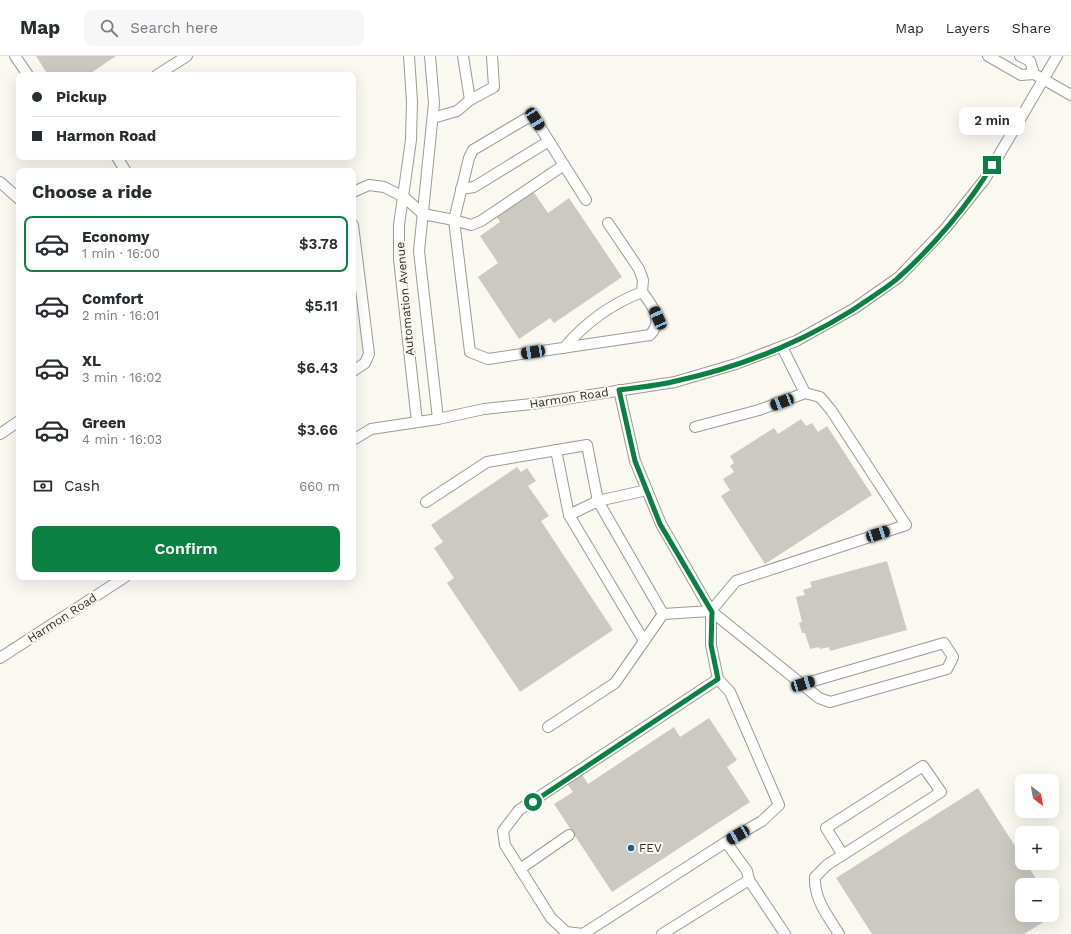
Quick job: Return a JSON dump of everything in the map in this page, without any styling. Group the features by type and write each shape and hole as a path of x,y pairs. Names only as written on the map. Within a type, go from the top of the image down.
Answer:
{"street":[{"path":"15,56 26,72"},
{"path":"162,72 187,56"},
{"name":"Automation Avenue","path":"408,56 412,101 411,140 399,225 399,259 417,422"},
{"name":"Automation Avenue","path":"430,56 434,103 419,251 438,419"},
{"path":"463,56 470,100"},
{"path":"433,118 457,111 470,100 494,87 492,56"},
{"path":"988,56 1022,75 1039,77 1071,95"},
{"path":"1020,56 1030,61 1039,77"},
{"name":"Harmon Road","path":"356,438 372,430 438,419 484,409 532,404 675,382 736,364 796,341 855,308 899,277 945,229 984,179 1039,77 1057,56"},
{"path":"586,200 535,119 527,118 474,150 469,158 454,220 470,352 488,359 650,336 656,329 658,318 651,303 642,292 643,280 639,269 608,223"},
{"path":"461,189 474,187 548,141"},
{"path":"356,191 369,185 384,187 404,197 423,214 471,225 481,221 564,165"},
{"path":"0,182 16,196"},
{"path":"356,249 369,354 365,363 356,369"},
{"path":"564,348 579,330 622,299 642,292"},
{"path":"782,347 804,393"},
{"path":"619,390 635,461 660,524 712,612 819,698 830,702 946,669 953,657 944,643 803,684"},
{"path":"695,427 759,410 804,393 820,398 831,410 906,525 736,581 712,612 711,645 718,679 730,692 779,805 762,821 726,842 583,934 566,932 551,918 505,845 503,831 519,810 718,679"},
{"path":"0,434 16,423"},
{"path":"426,502 487,462 587,445 598,501 663,614"},
{"path":"556,450 569,515 644,640"},
{"path":"569,515 598,501 647,490"},
{"name":"Harmon Road","path":"0,658 120,580"},
{"path":"663,614 712,612"},
{"path":"548,727 615,683 663,614"},
{"path":"839,934 818,901 815,887 815,877 827,865 843,855 941,792 923,766 826,828 843,855"},
{"path":"520,869 569,835"},
{"path":"726,842 747,871 749,880 785,934"},
{"path":"662,934 749,880"}],"building":[{"path":"36,56 116,56 92,72 46,72"},
{"path":"533,191 548,213 569,198 622,277 554,323 550,318 519,339 478,277 498,263 480,236 500,222 496,216"},
{"path":"801,419 806,426 812,423 818,432 827,426 872,495 765,564 721,496 730,490 723,479 734,472 730,466 734,463 730,456 774,428 778,434"},
{"path":"517,467 521,472 527,468 536,481 528,486 549,516 541,521 613,630 520,692 447,583 454,578 434,548 443,542 431,525"},
{"path":"887,561 907,630 830,651 829,647 810,649 805,633 802,633 799,623 802,622 796,597 805,595 803,590 812,587 810,582"},
{"name":"FEV","path":"709,718 737,760 727,767 750,802 612,892 554,804 573,792 566,782 581,773 588,784 674,727 680,737"},
{"path":"978,788 1015,846 1015,870 1030,870 1036,878 1015,878 1015,922 1043,922 1024,934 872,934 836,878"}],"place":[{"name":"FEV","path":"631,848"}],"route":[{"path":"533,802 718,679 711,645 712,612 660,524 635,461 619,390 675,382 736,364 796,341 855,308 899,277 918,258 945,229 984,179 992,165"}]}
